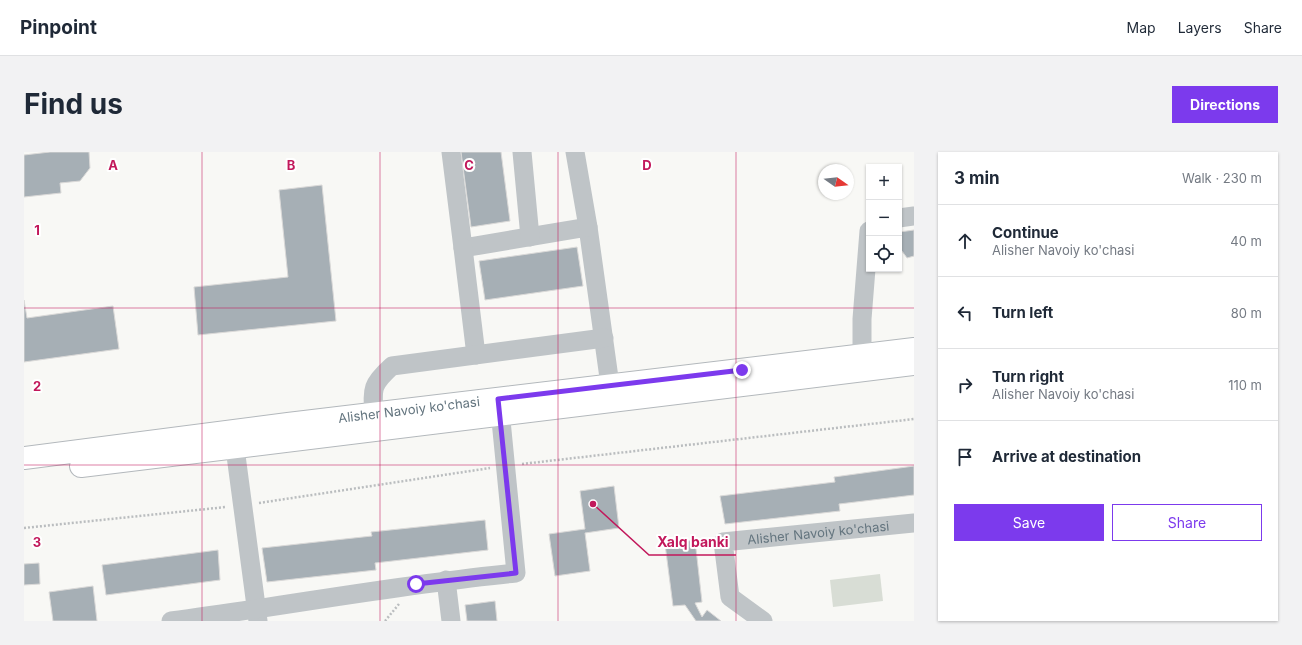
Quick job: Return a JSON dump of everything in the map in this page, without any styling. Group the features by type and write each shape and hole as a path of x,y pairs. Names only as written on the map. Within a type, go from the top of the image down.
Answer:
{"main road":[{"name":"Alisher Navoiy ko'chasi","path":"24,458 374,414 499,407 541,411 743,378 862,355 914,349"},
{"name":"Alisher Navoiy ko'chasi","path":"24,473 235,448 499,407 610,385 743,378 914,364"}],"street":[{"path":"451,152 476,355"},
{"path":"522,152 530,236"},
{"path":"576,152 610,385"},
{"path":"902,218 914,216"},
{"path":"463,248 588,227"},
{"path":"862,355 862,319 869,236"},
{"path":"374,414 372,389 381,375 392,366 604,338"},
{"path":"171,621 257,616 446,580 516,573 499,407"},
{"path":"235,448 257,616"},
{"name":"Alisher Navoiy ko'chasi","path":"763,621 730,597 723,542 914,523"},
{"path":"446,580 451,621"}],"path":[{"path":"24,528 243,505 505,466 914,419"}],"shaded area":[{"path":"880,574 883,601 833,607 830,580"}],"building":[{"path":"50,152 89,152 90,168 80,181 60,183 61,193 24,197 24,155"},
{"path":"461,152 501,152 510,221 471,227"},
{"path":"322,185 336,321 198,335 194,287 288,277 279,190"},
{"path":"914,230 914,256 907,258 902,251 902,232"},
{"path":"577,247 583,286 485,300 479,261"},
{"path":"24,300 27,318 113,306 119,349 24,362"},
{"path":"914,466 914,495 839,504 840,511 725,524 720,496 835,482 834,477"},
{"path":"614,486 619,528 585,533 590,571 555,576 549,534 585,529 580,491"},
{"path":"485,520 488,550 375,563 376,570 267,582 262,548 372,536 371,532"},
{"path":"695,540 702,602 695,603 702,617 707,610 721,621 696,621 685,605 673,606 665,544"},
{"path":"218,550 220,580 106,595 102,565"},
{"path":"39,563 40,584 24,585 24,564"},
{"path":"93,586 97,621 53,621 49,592"},
{"path":"495,601 497,621 467,621 465,605"}],"place":[{"name":"Xalq banki","path":"593,504"}],"route":[{"path":"416,584 516,573 498,399 742,370"}]}
